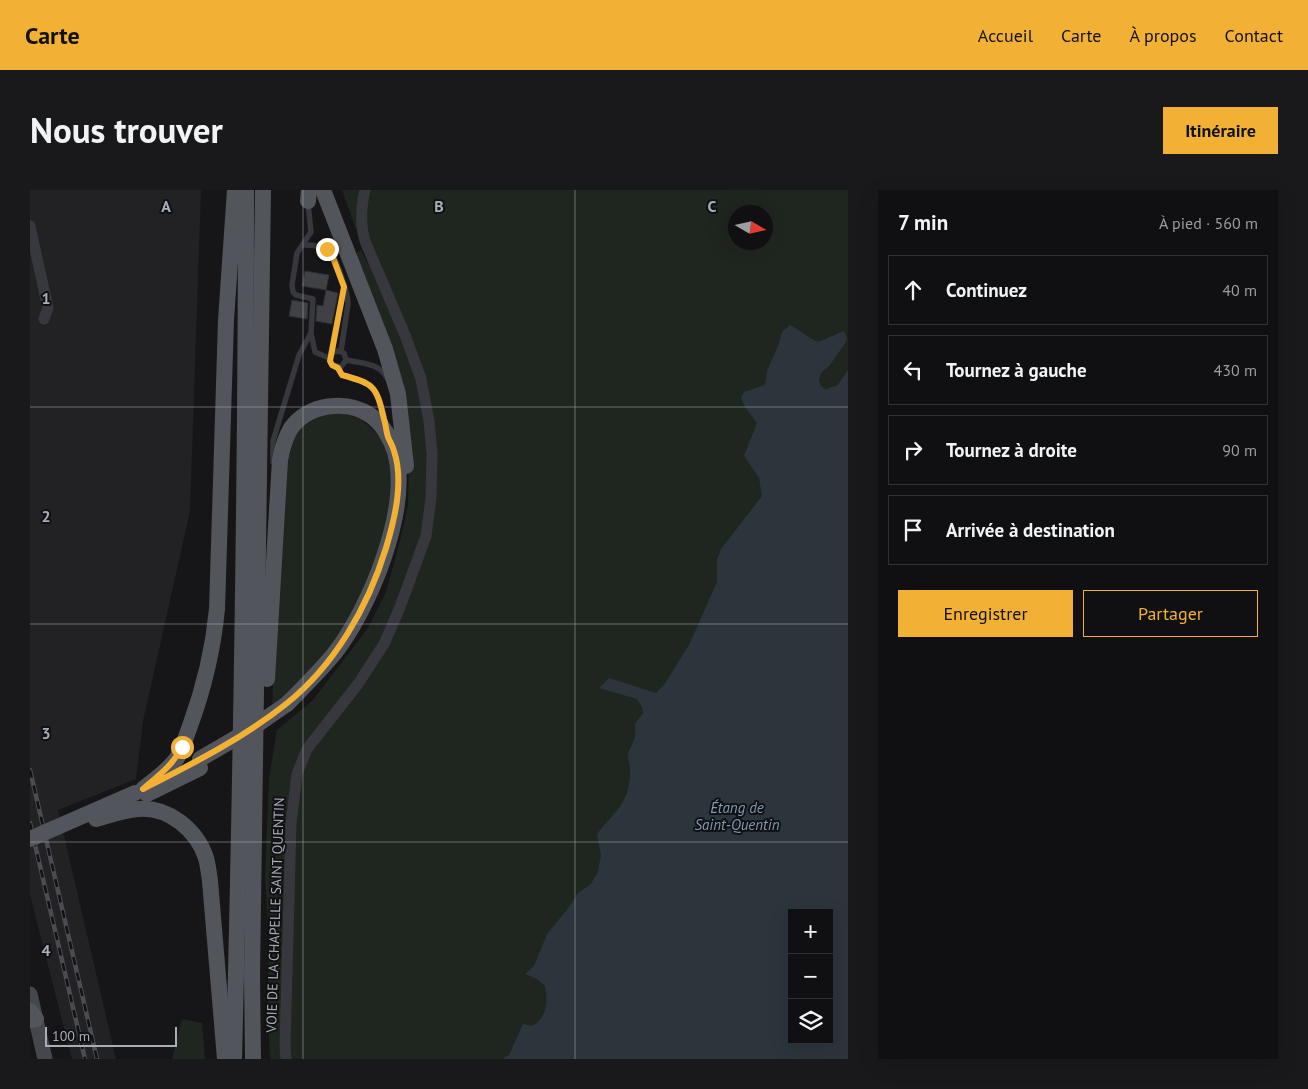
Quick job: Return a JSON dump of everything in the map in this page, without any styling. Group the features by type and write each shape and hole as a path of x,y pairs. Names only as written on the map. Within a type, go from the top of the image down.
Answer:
{"main road":[{"path":"30,849 96,819 124,811 176,759 204,684 214,643 218,600 226,320 235,190"},
{"path":"234,1059 240,776 246,190"},
{"path":"253,1059 252,976 263,190"},
{"path":"30,839 138,797 200,764 248,731 286,709 314,687 338,660 362,624 384,581 399,531 405,493 406,463 398,394 385,349 323,190"},
{"path":"256,711 266,696 280,460 284,444 292,427 304,416 320,408 336,405 353,407 370,415 387,435 394,451 398,468 397,500 392,529 377,577 357,619 335,653 286,709"},
{"path":"138,797 158,811 172,816 187,827 199,842 206,859 225,1059"},
{"path":"30,994 32,1017 45,1059"}],"street":[{"name":"VOIE DE LA CHAPELLE SAINT QUENTIN","path":"286,1059 291,823 297,774 307,749 358,684 384,644 400,607 426,536 431,498 432,454 429,421 421,379 406,334 365,241 361,215 365,190"},
{"path":"30,226 48,308 44,320"}],"lane":[{"path":"309,195 311,232 297,253 292,292 296,295 312,299 311,333 315,352 330,356"},
{"path":"303,245 327,249 332,255 348,296 341,351"},
{"path":"344,287 330,356 332,365 338,368 342,375 366,382 373,387 378,398 387,435"},
{"path":"276,532 272,496 273,441 299,355 311,333"},
{"path":"330,356 336,351 341,351"},
{"path":"338,368 343,366 346,360 345,355 341,351"},
{"path":"346,360 375,366 385,373 391,387 398,394"}],"shaded area":[{"path":"30,190 201,190 190,511 143,721 136,779 58,810 116,1059 72,1059 30,895"},
{"path":"342,190 848,190 848,1059 270,1059 268,1018 269,941 265,875 269,779 277,730 312,701 368,628 386,592 408,505 409,451 352,256 361,250 369,266"},
{"path":"331,413 345,414 360,419 370,427 384,442 393,463 394,486 380,560 342,638 272,710 279,537 289,443 301,428 318,417"},
{"path":"182,1019 202,1023 205,1059 172,1059"}],"water":[{"name":"Étang de Saint-Quentin","path":"790,325 818,342 844,331 847,338 830,365 821,373 819,380 821,386 826,390 837,386 848,370 848,1059 502,1059 509,1055 523,1024 532,1026 544,1014 546,1009 545,986 537,979 525,974 534,966 547,934 579,892 590,885 597,874 601,856 597,834 620,806 628,791 630,770 628,755 634,741 635,724 643,713 642,707 637,699 599,688 609,678 656,693 664,685 689,645 717,582 717,560 721,549 762,496 759,478 744,456 757,423 741,398 744,392 765,385 767,371 782,332"}],"building":[{"path":"305,271 329,275 326,290 302,286"},
{"path":"326,290 338,293 332,324 316,321 317,305 323,306"},
{"path":"292,300 308,303 307,319 289,316"}],"railway":[{"path":"30,770 97,1059"},
{"path":"30,823 85,1059"}],"route":[{"path":"182,747 176,759 168,768 143,789 248,731 287,704 312,679 335,653 357,619 377,577 392,529 397,500 398,468 394,451 387,435 385,420 378,398 373,387 366,382 342,375 338,368 332,365 329,358 344,287 332,255 327,249"}]}
